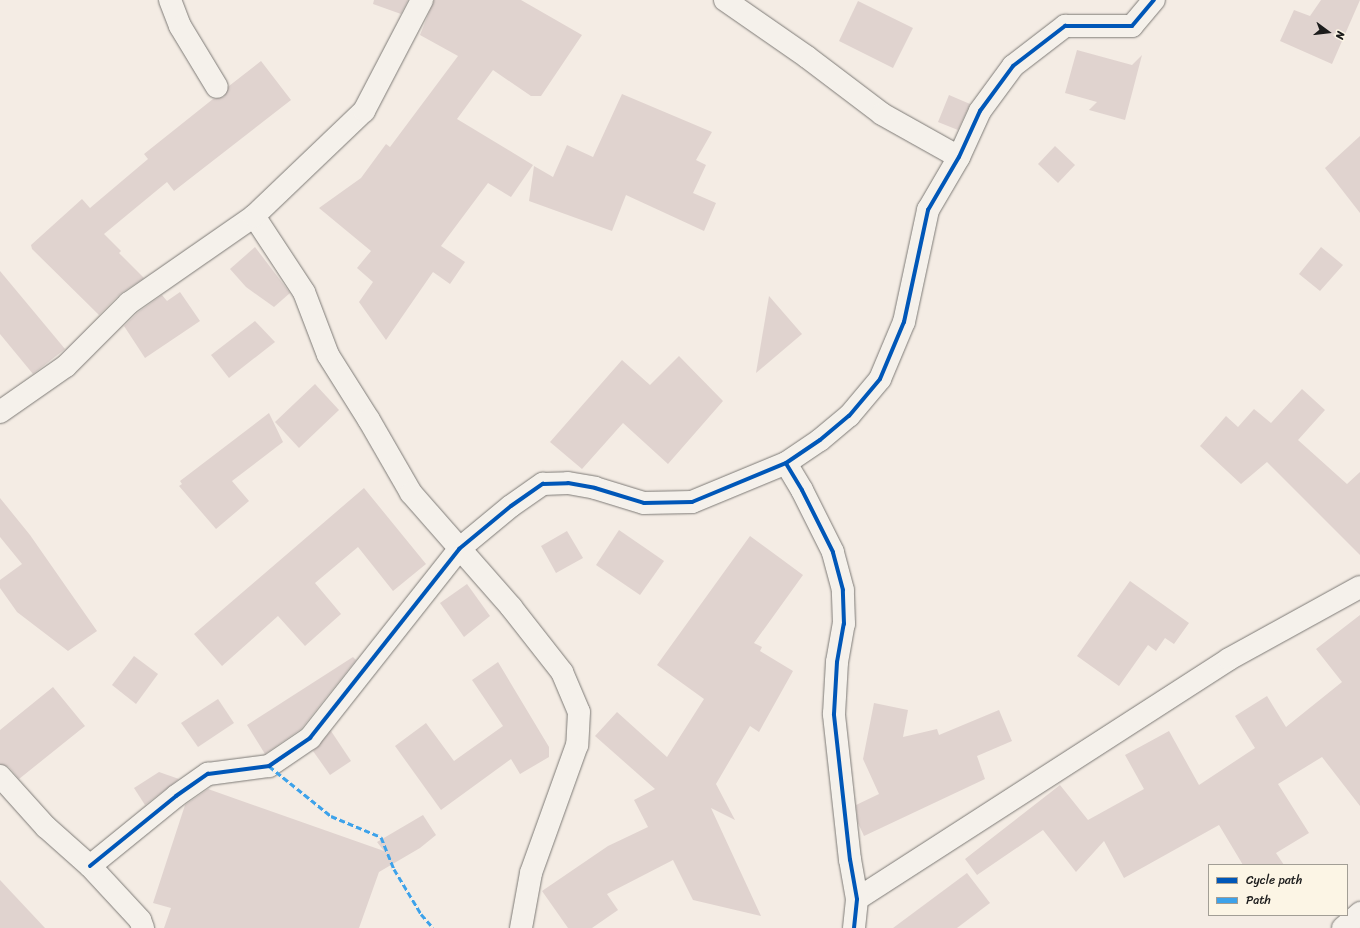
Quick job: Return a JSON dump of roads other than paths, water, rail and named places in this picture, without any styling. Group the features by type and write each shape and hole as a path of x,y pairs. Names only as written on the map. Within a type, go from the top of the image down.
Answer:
{"street":[{"path":"170,0 180,26 217,87"},
{"path":"0,412 66,366 129,303 254,216 364,111 422,0"},
{"path":"725,0 807,57 882,114 959,157"},
{"path":"90,866 176,796 208,774 269,766 310,738 459,549 506,510 543,484 568,484 595,488 644,503 692,502 786,463 820,440 850,416 880,379 904,322 928,210 959,157 980,111 1013,66 1065,26 1132,26 1154,0"},
{"path":"254,216 304,292 328,355 369,420 411,493 511,607 562,672 579,712 577,745 531,872 521,928"},
{"path":"786,463 802,490 833,552 843,590 844,624 837,662 834,714 850,860 857,899 854,928"},
{"path":"857,899 1229,659 1360,588"},
{"path":"0,776 46,827 90,866 140,920 143,928"},
{"path":"1343,928 1360,913"}]}
